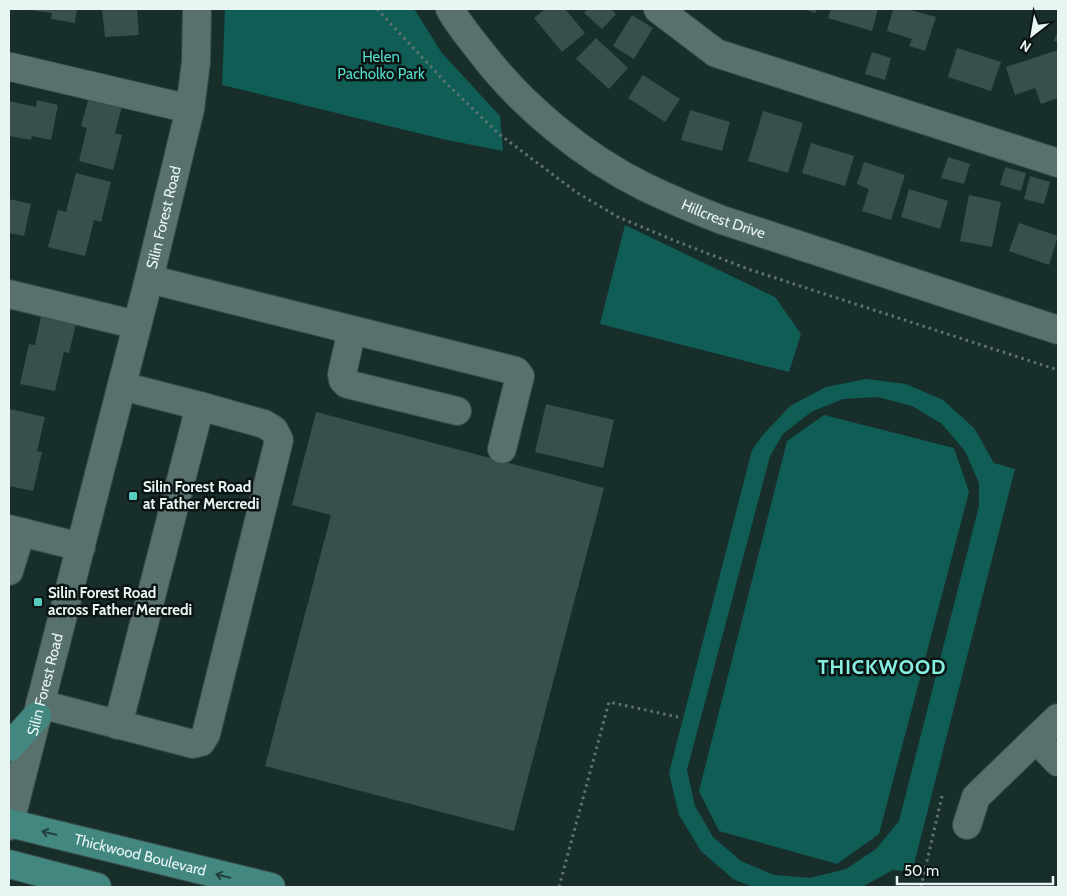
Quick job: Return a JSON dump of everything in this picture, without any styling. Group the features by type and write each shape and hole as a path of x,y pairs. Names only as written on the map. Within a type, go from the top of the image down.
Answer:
{"main road":[{"path":"9,747 38,710"},
{"name":"Thickwood Boulevard","path":"9,824 271,887"},
{"path":"9,864 97,887"}],"street":[{"name":"Silin Forest Road","path":"9,824 122,386 190,109 196,62 197,9"},
{"name":"Hillcrest Drive","path":"450,9 494,69 522,98 556,128 592,155 643,186 679,204 722,220 1058,330"},
{"path":"658,9 716,53 1058,163"},
{"path":"11,67 190,109"},
{"path":"149,279 516,371 520,376 502,449"},
{"path":"9,294 137,325"},
{"path":"352,330 342,374 343,380 347,384 457,411"},
{"path":"38,710 118,725 192,744 201,742 206,734 279,440 274,430 264,424 122,386"},
{"path":"118,725 200,406"},
{"path":"9,571 15,531 81,547"},
{"path":"967,825 976,797 1058,718"},
{"path":"1036,739 1058,762"}],"path":[{"path":"559,887 608,702 678,717"},
{"path":"921,887 942,796"}],"green space":[{"name":"Helen Pacholko Park","path":"225,9 414,9 442,53 500,116 503,151 442,139 222,85"},
{"path":"625,225 775,297 801,334 789,372 600,324"},
{"path":"866,379 906,384 943,400 974,428 994,463 1015,469 912,872 893,870 862,887 753,887 733,879 701,851 679,815 669,773 752,450 762,436 790,406 826,387","holes":["878,397 912,406 942,424 965,451 979,483 979,506 899,821 876,849 846,869 810,878 774,875 741,861 713,837 695,806 687,770 770,456 783,434 811,412 843,399"]},
{"path":"824,415 954,448 969,492 879,834 837,864 719,831 699,791 787,441"}],"building":[{"path":"30,9 77,9 75,23 51,19 52,13"},
{"path":"102,9 137,9 139,35 105,37"},
{"path":"545,9 565,9 585,33 562,52 534,18"},
{"path":"588,9 611,9 616,14 602,29 584,13"},
{"path":"804,9 817,9 815,13"},
{"path":"831,9 878,9 872,31 828,18"},
{"path":"893,9 907,9 936,17 925,51 909,46 912,39 887,31"},
{"path":"632,15 653,28 634,59 613,46"},
{"path":"1058,30 1058,42 1054,41"},
{"path":"596,38 628,68 609,89 576,59"},
{"path":"957,48 1001,62 991,91 948,77"},
{"path":"1058,50 1058,98 1041,104 1035,88 1015,95 1006,67"},
{"path":"872,52 891,58 885,80 865,74"},
{"path":"643,75 680,99 665,122 628,98"},
{"path":"90,93 123,102 115,133 122,135 113,170 79,161 87,128 81,126"},
{"path":"37,100 58,105 51,140 32,136 31,140 9,136 9,101 36,107"},
{"path":"690,110 730,122 722,151 681,140"},
{"path":"763,111 803,123 788,173 748,161"},
{"path":"811,143 854,156 845,186 802,173"},
{"path":"948,157 970,164 964,184 941,178"},
{"path":"864,162 905,175 891,220 862,211 869,189 857,184"},
{"path":"1005,167 1026,173 1021,191 1000,185"},
{"path":"76,173 111,182 101,222 94,220 85,256 48,247 58,210 66,212"},
{"path":"1030,176 1050,182 1044,204 1024,199"},
{"path":"909,189 948,201 940,229 901,217"},
{"path":"969,195 1001,202 992,247 960,241"},
{"path":"9,199 31,204 24,236 9,233"},
{"path":"1019,223 1058,236 1049,265 1009,251"},
{"path":"42,311 77,319 69,353 64,352 55,391 20,384 29,344 35,345"},
{"path":"546,404 614,420 603,468 535,452"},
{"path":"10,409 45,417 37,451 42,452 33,491 9,486"},
{"path":"316,412 604,488 514,831 265,766 331,515 292,505"}],"place":[{"name":"Silin Forest Road at Father Mercredi","path":"133,496"},
{"name":"Silin Forest Road across Father Mercredi","path":"38,602"}],"district":[{"name":"THICKWOOD","path":"882,667"}]}
